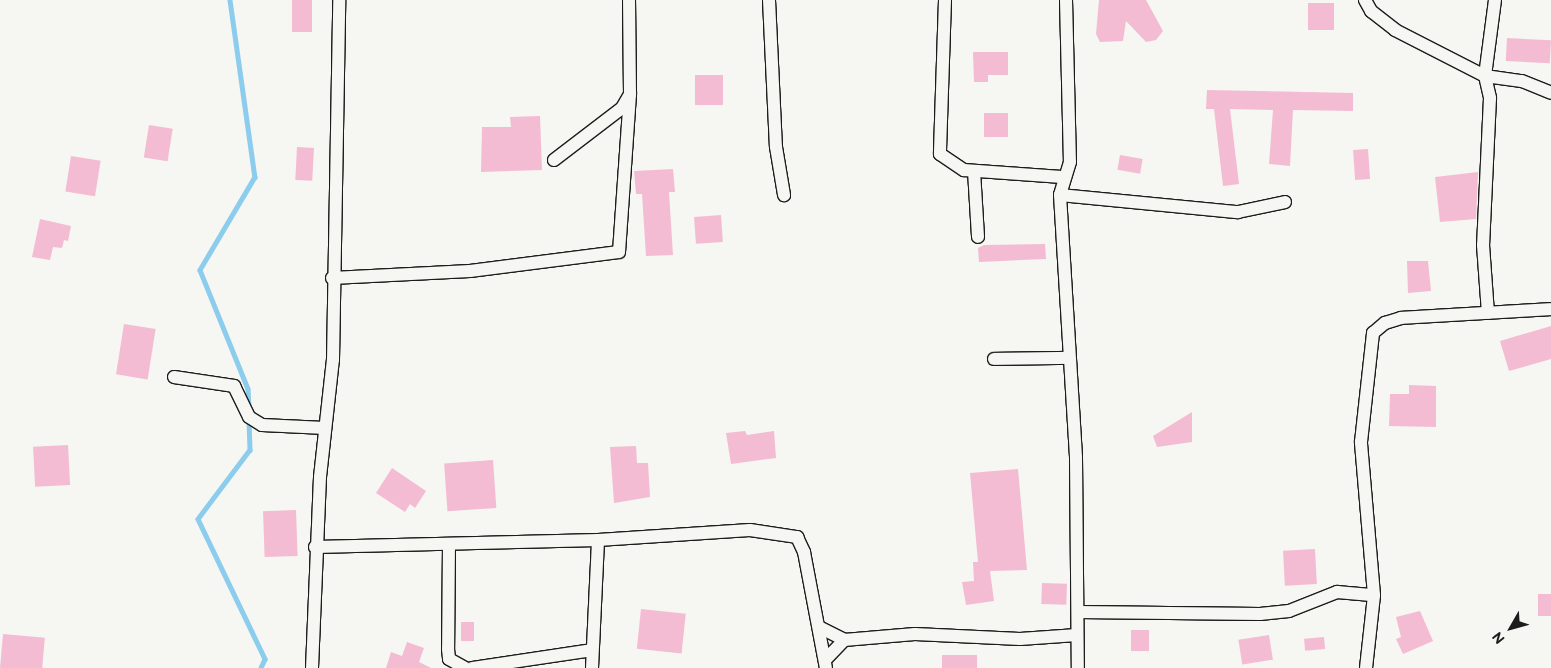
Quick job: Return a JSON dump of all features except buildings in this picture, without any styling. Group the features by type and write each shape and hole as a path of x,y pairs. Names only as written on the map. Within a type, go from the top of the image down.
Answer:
{"street":[{"path":"312,668 315,547 333,360 332,278 339,0"},
{"path":"332,278 470,271 619,252 630,94 629,0"},
{"path":"769,0 776,147 784,195"},
{"path":"945,0 940,154 964,170 1062,178"},
{"path":"1066,0 1070,162 1062,178 1060,195 1069,358 1078,612 1078,668"},
{"path":"1365,0 1371,11 1395,30 1485,76 1522,81 1551,93"},
{"path":"1488,313 1484,245 1490,98 1485,76 1496,0"},
{"path":"554,160 622,108 630,94"},
{"path":"974,171 978,237"},
{"path":"1060,195 1238,212 1284,202"},
{"path":"1366,668 1374,595 1361,442 1373,334 1384,323 1401,318 1551,309"},
{"path":"994,359 1069,358"},
{"path":"174,378 234,386 249,417 262,425 325,428"},
{"path":"315,547 598,540 750,530 797,537 826,664"},
{"path":"592,668 598,540"},
{"path":"449,544 448,649 450,659 465,668"},
{"path":"1078,612 1260,614 1289,611 1337,592 1374,595"},
{"path":"819,627 844,640 915,634 983,639 1077,635"},
{"path":"826,664 844,640"},
{"path":"472,668 592,650"}],"waterway":[{"path":"230,0 255,177 200,270 248,389 249,408"},
{"path":"249,420 250,450 198,519 265,659 261,668"}]}
